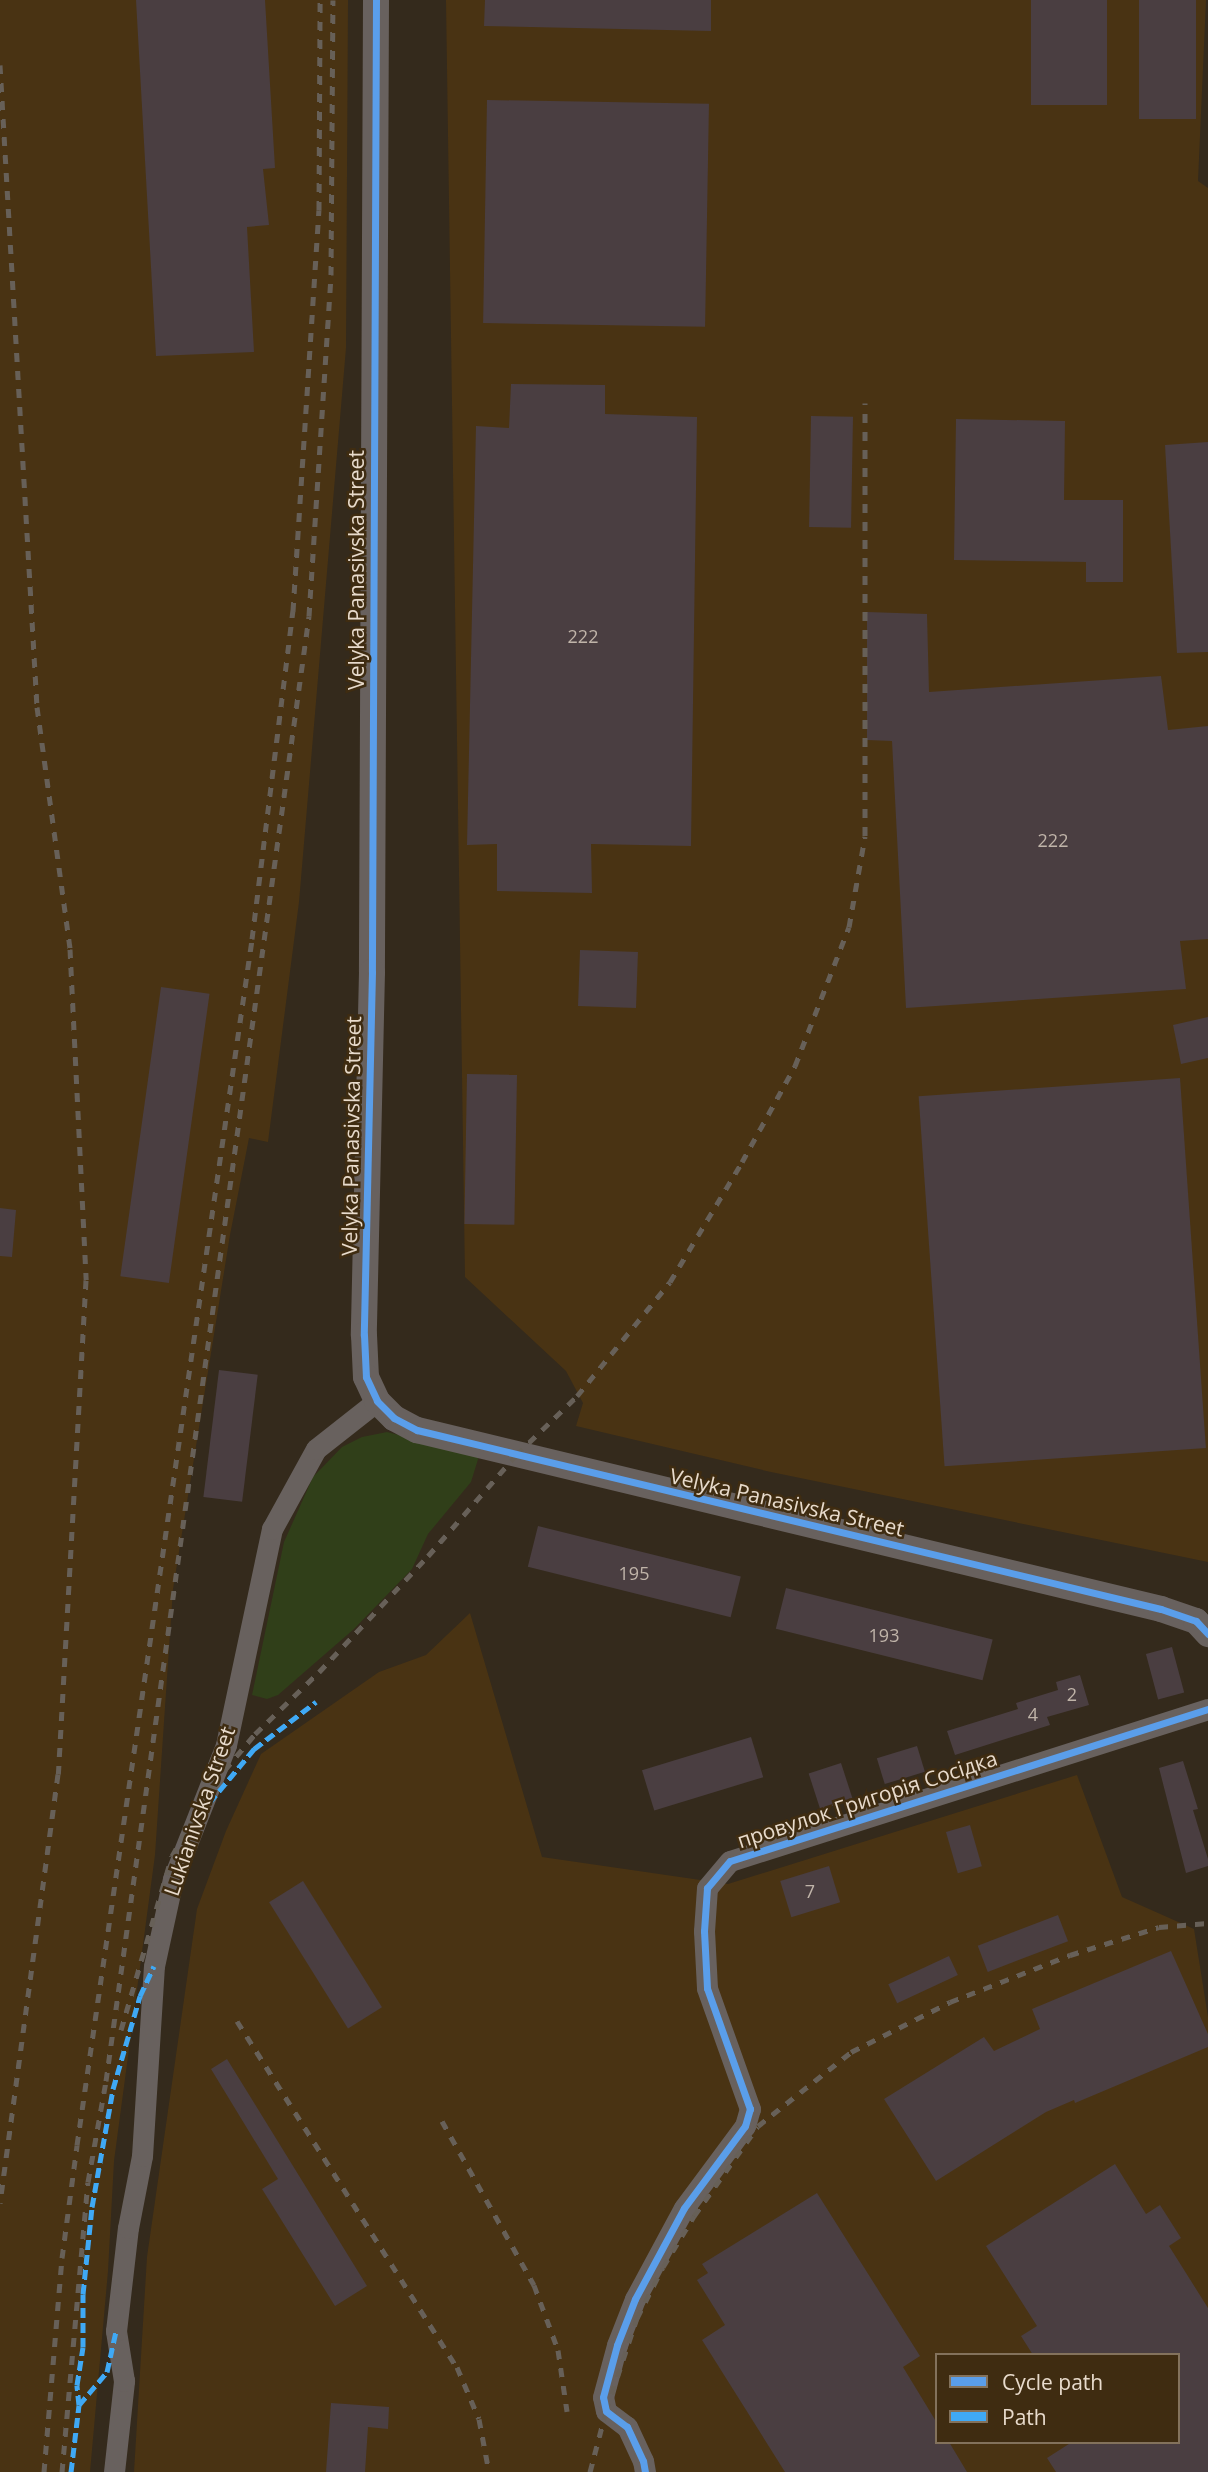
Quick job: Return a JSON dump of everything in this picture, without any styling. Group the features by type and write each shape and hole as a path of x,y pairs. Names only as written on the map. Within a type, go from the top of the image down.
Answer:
{"street":[{"name":"Velyka Panasivska Street","path":"376,0 372,972 364,1335 366,1377 377,1401 394,1418 417,1430 1161,1609 1196,1621 1208,1634"},
{"name":"Lukianivska Street","path":"114,2472 124,2381 117,2330 128,2228 142,2156 154,1966 173,1879 226,1745 272,1529 316,1449 377,1401"},
{"name":"провулок Григорія Сосідка","path":"645,2472 643,2461 627,2427 606,2411 603,2397 610,2371 635,2299 684,2208 745,2126 750,2109 707,1988 704,1931 707,1888 730,1861 1208,1709"}],"shaded area":[{"path":"0,0 348,0 346,348 299,902 268,1142 249,1138 230,1235 173,1589 155,1855 114,2161 108,2271 90,2472 0,2472"},
{"path":"446,0 1206,0 1198,181 1208,188 1208,1562 771,1472 576,1426 583,1403 566,1371 465,1277"},
{"path":"470,1613 542,1857 728,1884 1077,1775 1122,1897 1194,1929 1208,2017 1208,2472 134,2472 147,2257 197,1909 226,1831 261,1754 379,1672 426,1655"}],"green space":[{"path":"387,1432 479,1456 471,1482 428,1534 412,1569 354,1629 278,1695 267,1699 252,1695 284,1542 313,1477 342,1447 362,1437"}],"building":[{"path":"136,0 265,0 275,168 263,169 269,225 247,227 254,352 156,356"},
{"path":"485,0 711,0 711,31 484,26"},
{"path":"1031,0 1107,0 1107,105 1031,105"},
{"path":"1139,0 1196,0 1196,119 1139,119"},
{"path":"487,100 709,104 705,327 483,323"},
{"path":"511,384 605,385 605,414 697,417 691,846 591,844 592,893 497,891 497,844 467,845 476,426 509,428"},
{"path":"811,416 853,417 851,528 809,527"},
{"path":"956,419 1065,421 1064,500 1123,500 1123,582 1086,582 1086,562 954,560"},
{"path":"1208,442 1208,652 1177,653 1165,445"},
{"path":"867,612 927,614 929,692 1161,676 1168,730 1208,726 1208,939 1180,941 1186,989 906,1008 892,741 867,740"},
{"path":"580,950 638,952 636,1008 578,1006"},
{"path":"161,987 210,994 169,1283 120,1276"},
{"path":"1208,1017 1208,1058 1181,1064 1173,1025"},
{"path":"467,1074 517,1075 514,1225 464,1224"},
{"path":"1180,1078 1206,1448 945,1466 919,1096"},
{"path":"0,1208 16,1210 12,1257 0,1256"},
{"path":"219,1370 258,1375 242,1502 203,1497"},
{"path":"538,1526 741,1577 731,1617 528,1567"},
{"path":"786,1588 993,1640 983,1680 776,1629"},
{"path":"1172,1647 1184,1692 1158,1699 1146,1654"},
{"path":"1080,1675 1089,1705 1047,1717 1050,1725 955,1755 947,1731 1018,1709 1016,1703 1058,1690 1056,1682"},
{"path":"751,1737 763,1777 654,1810 642,1770"},
{"path":"917,1746 925,1772 885,1784 877,1758"},
{"path":"1183,1761 1198,1809 1193,1810 1208,1859 1208,1866 1186,1873 1159,1768"},
{"path":"841,1763 853,1799 820,1810 809,1774"},
{"path":"970,1825 982,1866 958,1873 946,1832"},
{"path":"829,1866 840,1902 791,1917 780,1881"},
{"path":"303,1881 382,2007 348,2029 269,1902"},
{"path":"1058,1915 1068,1941 988,1972 978,1946"},
{"path":"1171,1951 1208,2034 1208,2047 1075,2103 1074,2100 1046,2112 936,2181 884,2099 984,2037 994,2051 1040,2029 1032,2009"},
{"path":"949,1956 958,1975 897,2003 888,1984"},
{"path":"227,2059 367,2286 335,2306 262,2189 278,2179 211,2069"},
{"path":"1115,2164 1146,2214 1160,2205 1181,2238 1169,2246 1208,2308 1208,2472 1056,2472 1047,2458 1069,2444 1180,2444 1180,2353 1032,2353 1021,2336 1037,2326 986,2246"},
{"path":"817,2193 920,2356 903,2367 935,2420 935,2444 950,2444 967,2472 785,2472 702,2340 725,2325 697,2280 708,2273 702,2264"},
{"path":"331,2403 389,2407 388,2429 368,2427 365,2472 326,2472"}],"railway":[{"path":"44,2472 62,2258 77,2145 252,939 293,611 319,210 320,0"},
{"path":"62,2472 88,2182 106,2081 309,616 331,275 333,0"},
{"path":"0,65 37,707 70,949 86,1280 58,1774 0,2203"},
{"path":"121,2030 172,1856 213,1784 255,1734 319,1672 428,1556 516,1455 577,1396 670,1282 742,1162 795,1066 849,927 865,836 865,403"},
{"path":"590,2472 606,2411 637,2318 663,2267 694,2216 758,2126 851,2052 950,2002 1070,1955 1159,1927 1208,1923"},
{"path":"237,2021 457,2367 479,2419 489,2472"},
{"path":"442,2121 534,2285 558,2350 567,2411"}],"marked path":[{"path":"200,1814 254,1749 316,1702"},
{"path":"79,2405 77,2385 83,2347 83,2294 92,2207 113,2089 140,1996 154,1966"},
{"path":"71,2472 79,2405 107,2372 116,2331"}],"cycle path":[{"path":"376,0 372,972 364,1335 366,1377 377,1401 394,1418 417,1430 1161,1609 1196,1621 1208,1634"},
{"path":"645,2472 643,2461 627,2427 606,2411 603,2397 617,2345 635,2299 684,2208 745,2126 750,2109 707,1988 704,1931 707,1888 730,1861 1208,1709"}]}
